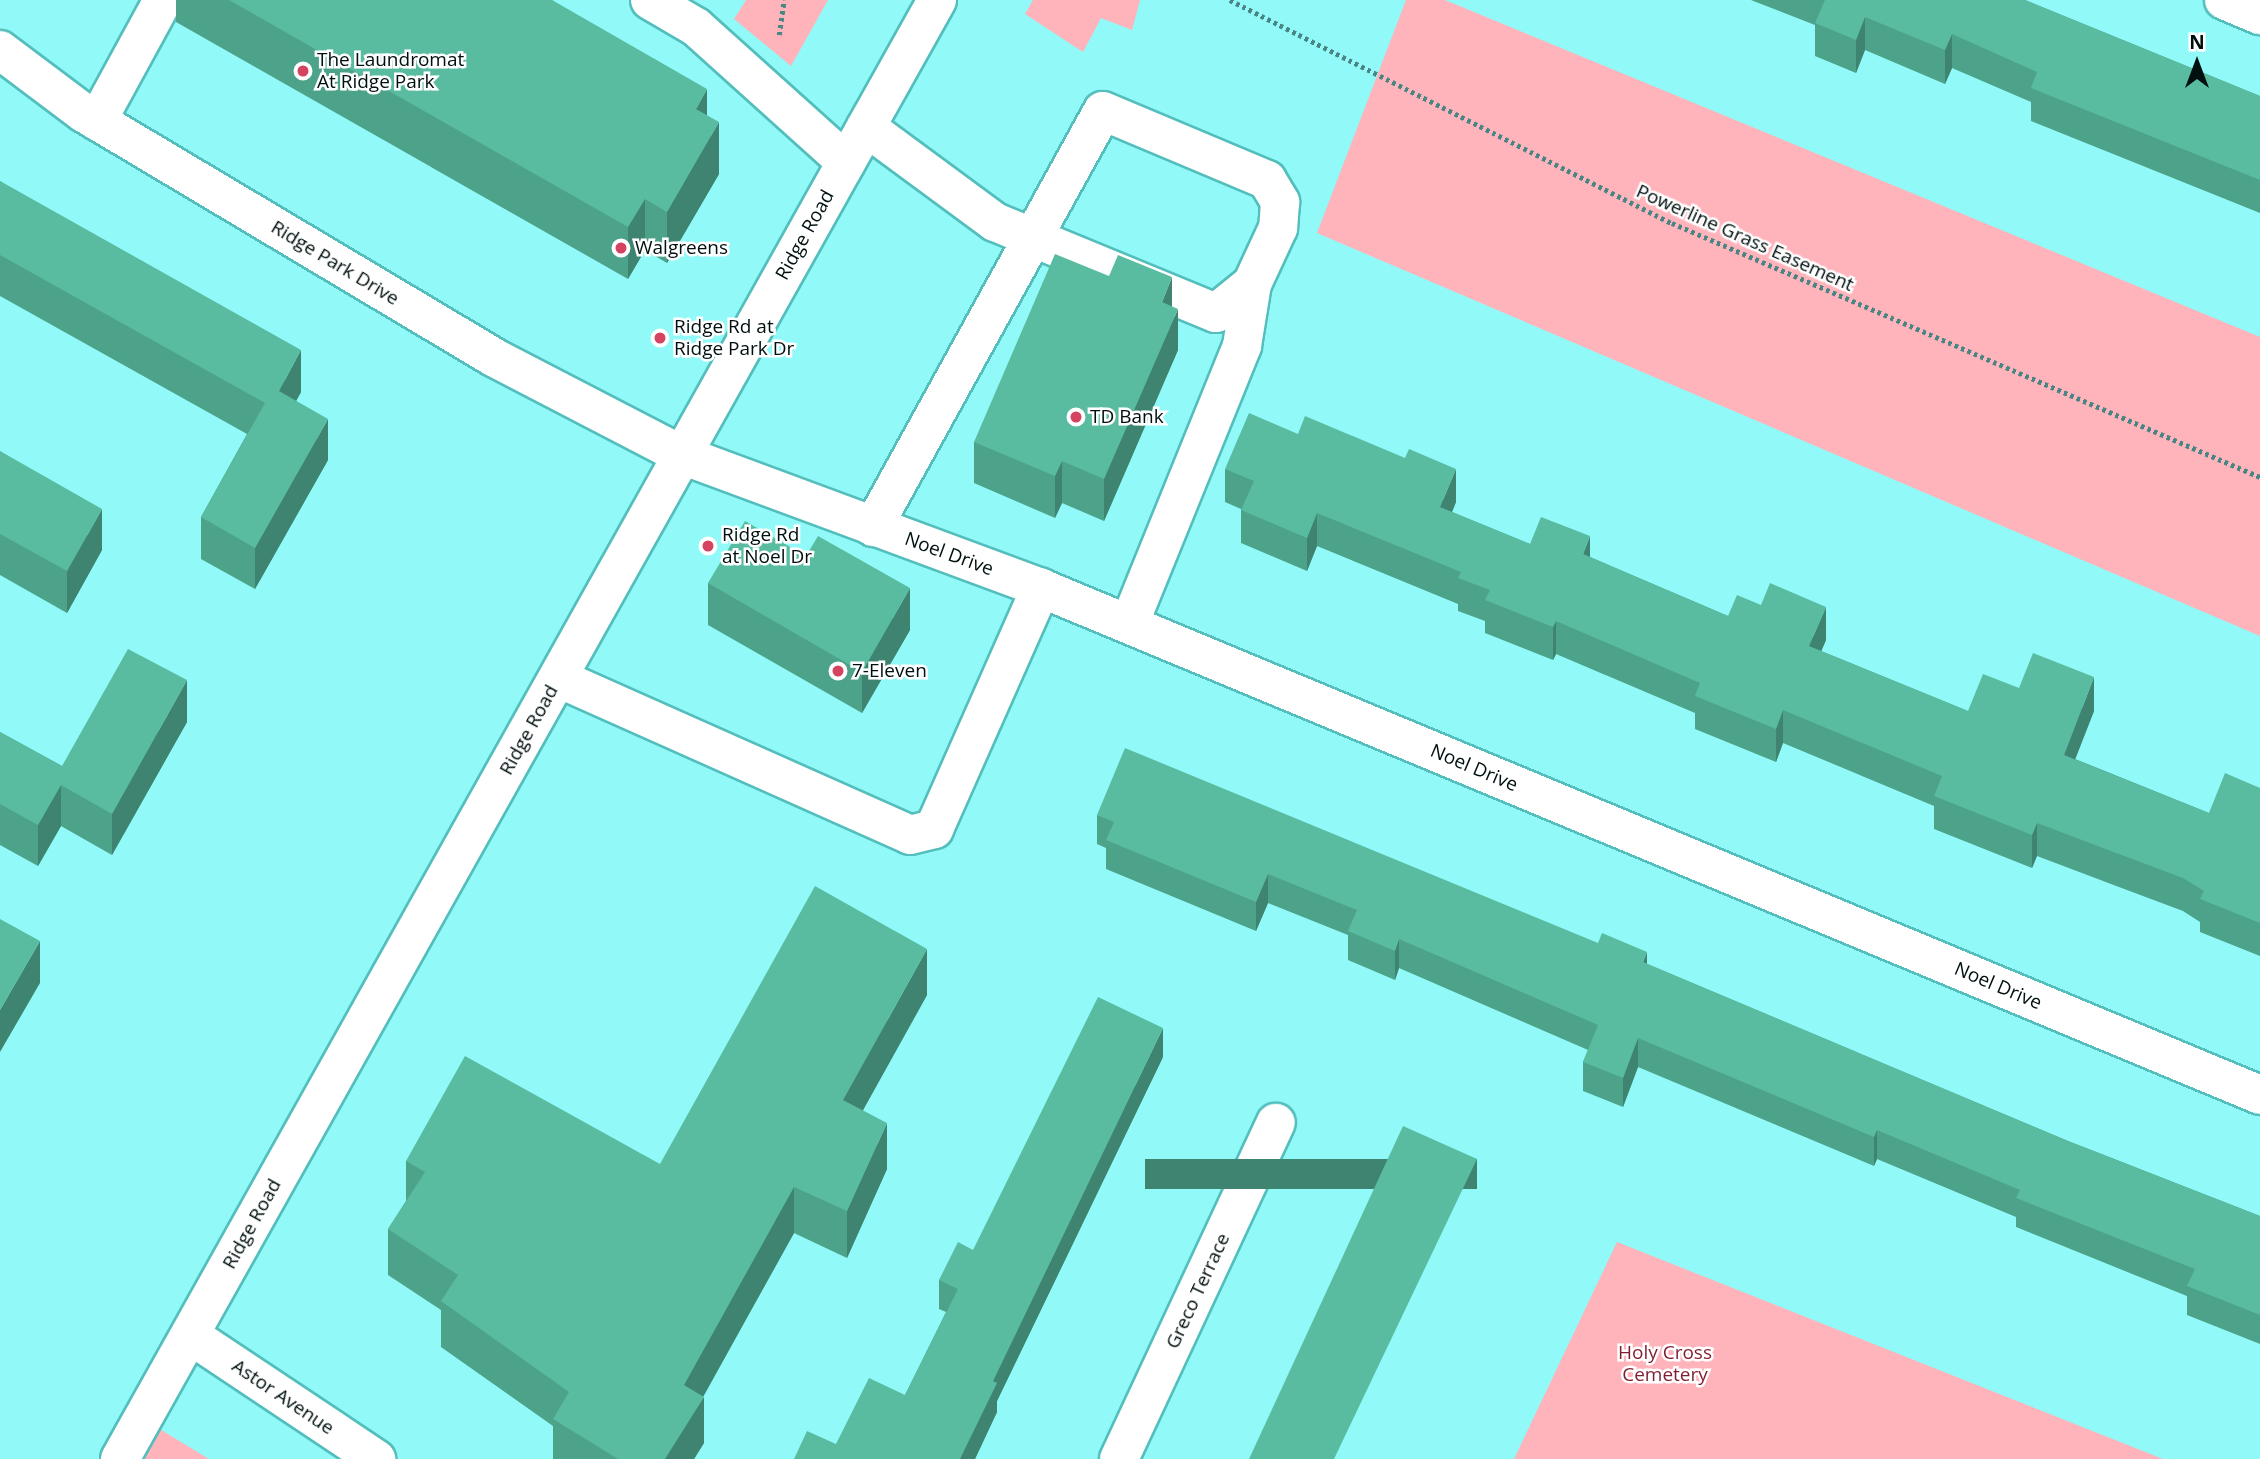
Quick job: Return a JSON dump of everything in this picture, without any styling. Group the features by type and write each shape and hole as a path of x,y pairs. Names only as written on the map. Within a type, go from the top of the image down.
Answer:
{"street":[{"path":"97,121 163,0"},
{"path":"650,0 696,27 846,162"},
{"name":"Ridge Road","path":"120,1459 937,0"},
{"path":"2224,0 2260,15"},
{"name":"Ridge Park Drive","path":"0,50 97,121 492,356 682,455"},
{"path":"873,527 1103,111 1276,188 1278,228 1252,284 1242,346 1129,624"},
{"path":"866,127 995,222 1216,313 1242,346"},
{"path":"1216,313 1252,284"},
{"name":"Noel Drive","path":"682,455 1041,588 2260,1095"},
{"path":"558,678 910,835 934,829 1041,588"},
{"name":"Greco Terrace","path":"1119,1459 1276,1123"},
{"name":"Astor Avenue","path":"190,1335 376,1459"}],"path":[{"name":"Powerline Grass Easement","path":"1230,0 1671,223 2260,477"}],"green space":[{"path":"746,0 828,0 791,66 734,19"},
{"path":"1033,0 1140,0 1132,30 1101,18 1083,52 1025,14"},
{"path":"1406,0 1445,0 2260,337 2260,636 1317,233"},
{"name":"Holy Cross Cemetery","path":"1617,1242 2163,1459 1514,1459"},
{"path":"143,1419 209,1459 120,1459"}],"building":[{"path":"229,0 552,0 707,89 696,109 719,122 667,212 645,199 628,227"},
{"path":"1825,0 2025,0 2260,96 2260,180 2031,88 2037,72 1952,34 1945,50 1865,17 1856,40 1815,23"},
{"path":"0,181 301,350 279,391 328,419 255,548 201,517 265,403 0,255"},
{"name":"TD Bank","path":"1055,254 1109,276 1118,255 1172,277 1162,302 1178,309 1104,479 1062,461 1055,476 974,442"},
{"path":"1249,413 1298,434 1305,416 1405,458 1409,449 1456,469 1440,507 1530,544 1541,517 1590,536 1583,554 1728,616 1737,595 1761,605 1770,583 1826,607 1809,646 1968,711 1983,674 2019,688 2033,653 2094,677 2064,755 2209,813 2225,773 2260,788 2260,923 2200,899 2204,891 2183,878 2037,823 2032,835 1934,796 1942,776 1783,710 1776,729 1695,696 1700,683 1556,621 1553,627 1485,600 1490,590 1458,578 1461,572 1317,513 1307,538 1241,510 1254,481 1225,469"},
{"path":"0,451 102,509 67,571 0,534"},
{"path":"745,521 806,556 818,536 910,588 862,672 708,583"},
{"path":"128,649 187,680 112,814 61,785 38,825 0,804 0,732 62,766"},
{"path":"1125,748 1598,943 1602,933 1647,952 1643,962 2068,1141 2260,1216 2260,1315 2187,1286 2195,1269 2016,1198 2020,1190 1877,1130 1874,1137 1638,1038 1623,1078 1583,1062 1598,1025 1399,939 1395,951 1348,931 1357,910 1268,874 1256,902 1106,840 1114,822 1097,815"},
{"path":"815,886 927,949 843,1100 887,1123 847,1211 794,1187 684,1385 704,1397 665,1459 618,1459 553,1419 569,1392 441,1301 458,1275 388,1229 425,1172 406,1161 465,1056 660,1164"},
{"path":"0,919 40,941 0,1010"},
{"path":"1098,997 1163,1028 993,1381 997,1383 960,1459 794,1459 807,1431 836,1444 869,1378 905,1395 958,1289 939,1280 958,1242 973,1250"},
{"path":"1403,1126 1477,1159 1334,1459 1249,1459"}],"place":[{"name":"The Laundromat At Ridge Park","path":"303,71"},
{"name":"Walgreens","path":"621,248"},
{"name":"Ridge Rd at Ridge Park Dr","path":"660,338"},
{"name":"TD Bank","path":"1076,417"},
{"name":"Ridge Rd at Noel Dr","path":"708,546"},
{"name":"7-Eleven","path":"838,671"}]}
